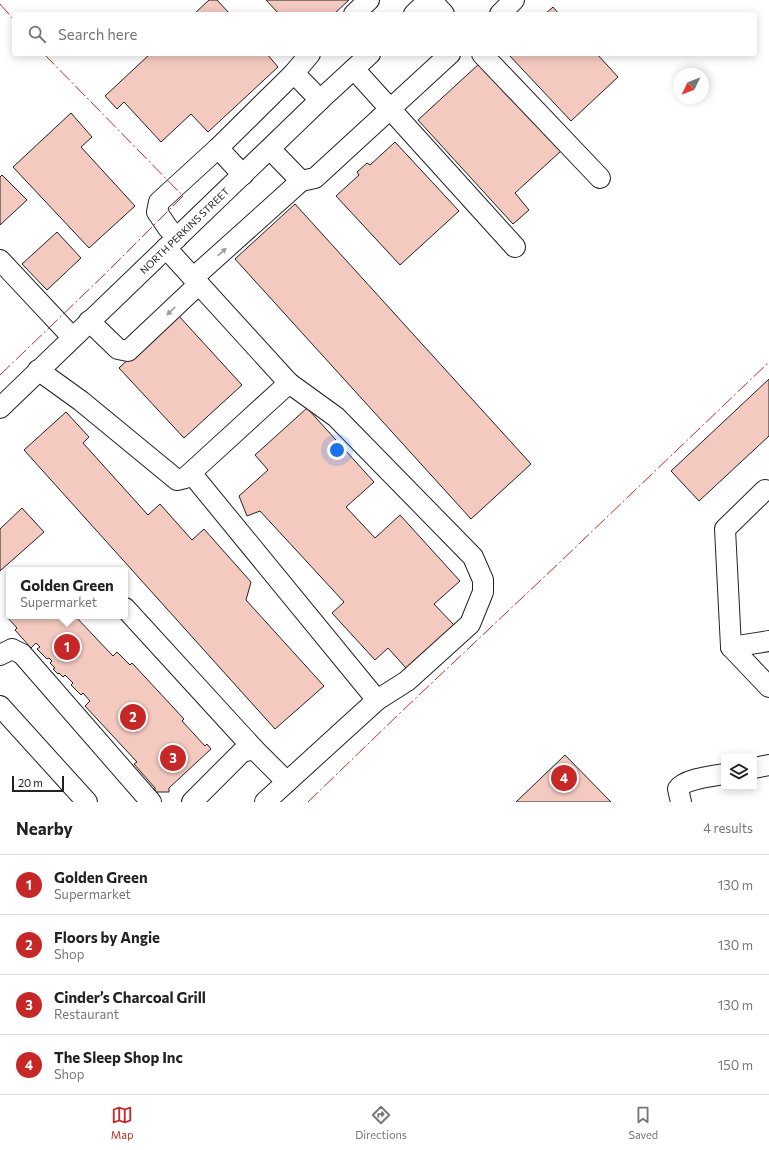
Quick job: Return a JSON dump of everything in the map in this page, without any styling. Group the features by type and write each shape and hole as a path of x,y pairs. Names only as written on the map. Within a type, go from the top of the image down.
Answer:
{"street":[{"path":"356,12 369,0"},
{"path":"416,12 430,0 442,12"},
{"path":"502,12 514,0"},
{"path":"264,802 377,700 407,681 470,624 483,592 484,580 473,557 336,417 289,383 196,281 172,243 168,228 158,212 159,202 218,148 294,73 308,56"},
{"name":"NORTH PERKINS STREET","path":"0,408 72,337 368,56"},
{"path":"89,321 118,349 128,351 196,281 301,181 315,178 448,56"},
{"path":"484,56 600,178"},
{"path":"354,69 515,247"},
{"path":"294,73 320,100"},
{"path":"218,148 243,175"},
{"path":"270,149 301,181"},
{"path":"0,260 72,337"},
{"path":"38,370 81,400 177,480 185,478 289,383"},
{"path":"190,473 377,700"},
{"path":"765,490 725,529 731,647 769,687"},
{"path":"128,611 254,749 287,782"},
{"path":"731,647 769,641"},
{"path":"0,655 12,649 22,654 151,802"},
{"path":"0,706 87,802"},
{"path":"192,802 242,752 254,749"},
{"path":"757,767 769,765"},
{"path":"681,802 678,789 681,784 721,775"}],"building":[{"path":"209,0 217,0 228,12 196,12"},
{"path":"266,0 349,0 336,12 277,12"},
{"path":"553,7 557,12 547,12"},
{"path":"148,56 269,56 278,67 208,132 191,114 161,142 124,102 117,109 105,96"},
{"path":"510,56 599,56 618,77 571,121"},
{"path":"480,63 561,151 515,193 529,210 513,224 418,120"},
{"path":"71,113 92,137 81,147 135,206 89,248 13,167"},
{"path":"395,142 459,211 400,265 336,196 359,175 357,172 367,163 370,165"},
{"path":"2,175 27,200 0,225 0,177"},
{"path":"295,204 531,464 471,519 235,259"},
{"path":"57,232 81,258 47,290 22,264"},
{"path":"177,314 242,385 184,438 119,368"},
{"path":"769,379 769,436 699,501 671,471"},
{"path":"307,408 374,482 346,507 375,538 400,515 460,581 434,604 454,625 406,668 388,648 375,660 332,613 344,602 260,511 247,516 239,496 268,470 255,455"},
{"path":"66,412 89,437 83,443 148,515 160,504 192,540 204,529 251,582 246,600 324,686 275,729 24,450"},
{"path":"22,508 44,532 0,571 0,529"},
{"path":"9,619 78,619 113,656 117,652 130,665 132,663 184,719 182,721 205,746 207,744 211,749 169,788 169,792 155,792 155,788 134,764 137,762 85,706 90,701 83,693 81,695 71,685 73,683 65,675 63,677 53,669 55,668 50,663 52,661 49,658 47,659 37,649 40,647 36,643 31,648 15,630 17,628"},
{"path":"565,755 611,802 516,802"}],"power":[{"path":"0,4 12,18"},
{"path":"0,375 105,274 183,196 46,56"},
{"path":"308,802 769,362"}],"place":[{"name":"Golden Green","path":"67,647"},
{"name":"Floors by Angie","path":"133,717"},
{"name":"Cinder’s Charcoal Grill","path":"173,758"},
{"name":"The Sleep Shop Inc","path":"564,778"}]}
